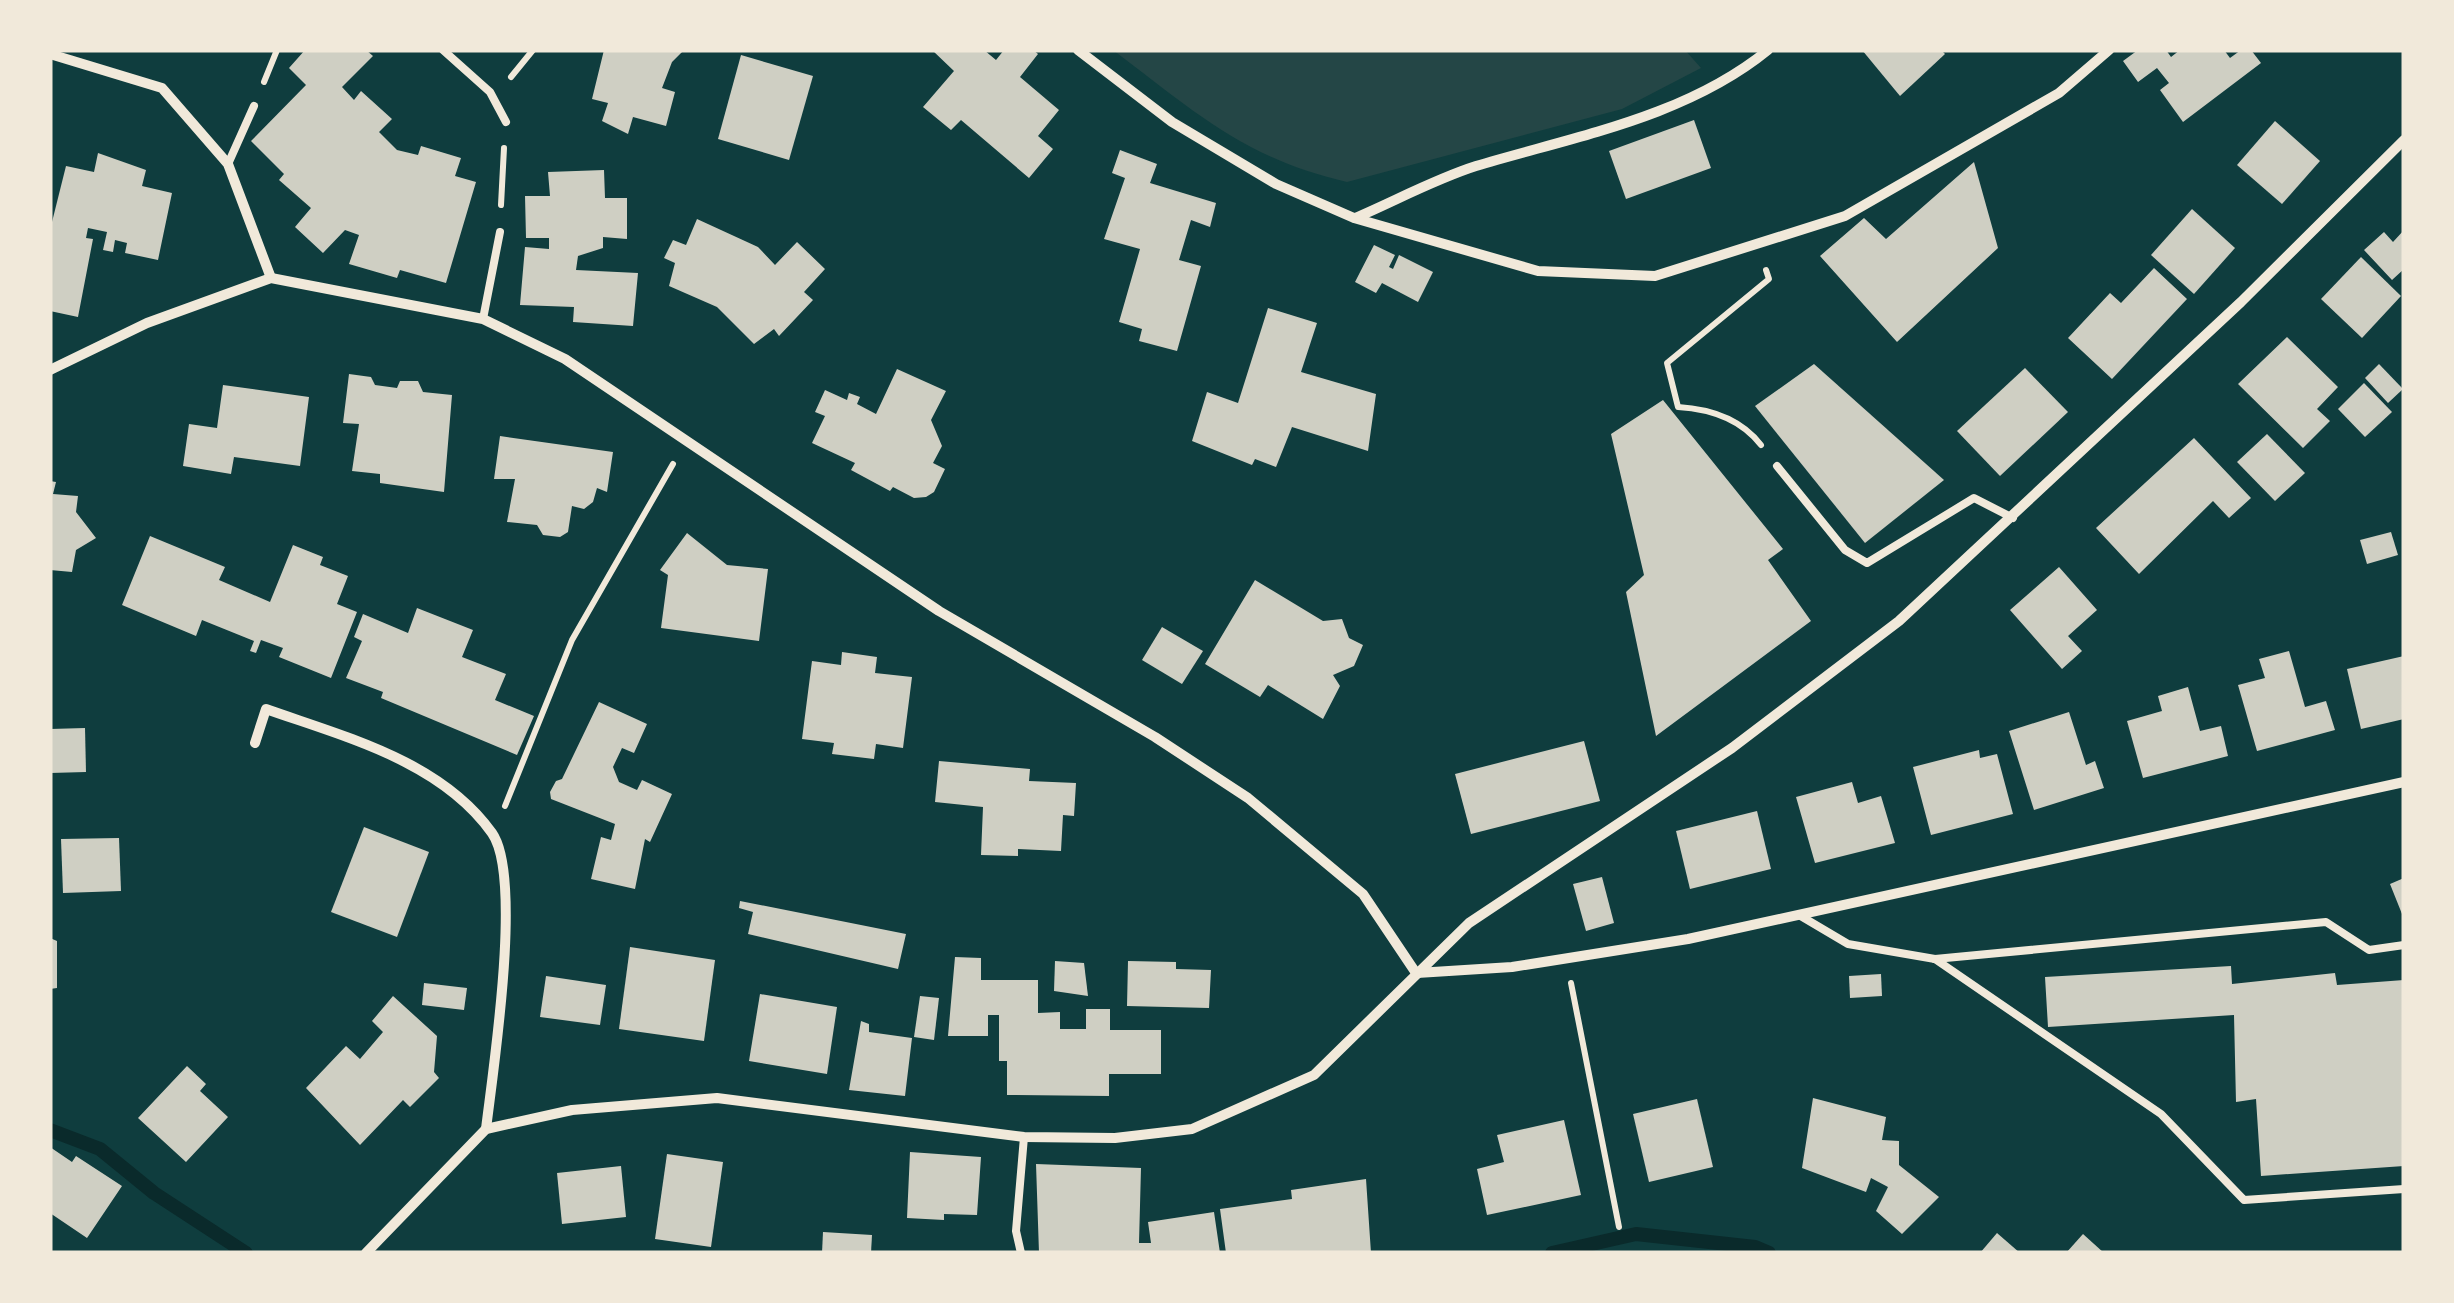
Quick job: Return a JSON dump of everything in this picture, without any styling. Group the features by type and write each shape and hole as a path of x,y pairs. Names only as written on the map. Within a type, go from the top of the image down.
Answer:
{"street":[{"path":"1078,50 1172,122 1276,184 1354,218 1538,271 1655,276 1844,216 2060,92 2109,50"},
{"path":"1354,218 1471,168 1626,123 1730,82 1768,50"},
{"path":"50,54 162,88 228,164 271,278"},
{"path":"366,1253 486,1129 572,1110 717,1098 1024,1137 1115,1138 1192,1129 1314,1076 1469,923 1732,748 1899,621 2255,288 2404,140"},
{"path":"50,370 147,322 271,278 483,319 565,359 938,610 1155,737 1248,798 1363,894 1416,973"},
{"path":"254,743 266,709 336,734 412,764 462,800 494,836 506,882 486,1129"},
{"path":"1416,973 1566,960 1798,915 2404,782"}],"lane":[{"path":"443,50 490,92 506,122"},
{"path":"228,164 254,106"},
{"path":"483,319 500,232"},
{"path":"1778,466 1845,550 1867,563 1974,498 2013,518"},
{"path":"1798,915 1848,944 1935,959 2326,922 2369,950 2404,945"},
{"path":"1935,959 2161,1114 2244,1200 2404,1189"},
{"path":"1021,1253 1016,1230 1024,1137"}],"path":[{"path":"500,232 506,122"},
{"path":"1748,428 1703,409 1678,407 1667,363 1769,279 1756,244"},
{"path":"494,836 572,640 686,440"},
{"path":"1566,960 1619,1227"}],"shaded area":[{"path":"1113,50 1685,50 1701,68 1622,109 1347,182 1311,172 1249,146 1196,113"}],"building":[{"path":"305,50 366,50 373,56 342,87 354,100 361,91 392,119 379,132 397,150 418,155 421,146 461,158 455,176 476,182 446,283 400,270 397,278 349,264 359,235 345,230 323,253 295,227 311,208 279,180 284,174 251,141 306,85 289,68"},
{"path":"604,50 684,50 672,62 662,88 675,92 666,126 633,117 628,134 602,121 608,103 592,99"},
{"path":"932,50 984,50 996,60 1004,50 1033,50 1038,54 1020,77 1059,110 1038,136 1053,149 1029,178 961,120 951,130 923,107 954,71"},
{"path":"1862,50 1941,50 1945,54 1900,96"},
{"path":"2138,50 2166,50 2171,57 2180,50 2224,50 2230,58 2241,50 2251,50 2261,63 2183,122 2160,90 2169,83 2157,68 2138,82 2123,61"},
{"path":"741,55 813,76 789,160 718,139"},
{"path":"1694,120 1711,168 1626,199 1609,151"},
{"path":"2275,121 2320,161 2282,204 2237,165"},
{"path":"1120,150 1157,164 1150,183 1216,203 1210,227 1191,220 1179,260 1201,266 1177,351 1139,341 1142,329 1119,322 1140,249 1104,239 1125,178 1112,173"},
{"path":"98,153 146,170 142,186 172,193 158,260 125,253 127,243 115,240 113,252 103,250 107,232 88,228 86,238 93,239 78,317 50,311 50,230 66,166 94,172"},
{"path":"1974,162 1998,248 1897,342 1820,256 1864,218 1886,239"},
{"path":"604,170 605,198 627,198 627,239 603,237 603,248 578,256 576,270 638,273 633,326 573,322 574,307 520,305 525,247 549,249 549,238 526,238 525,196 550,196 548,172"},
{"path":"2192,209 2235,248 2194,294 2151,255"},
{"path":"697,219 758,247 775,265 797,242 825,269 804,292 813,300 779,336 774,329 754,344 717,307 669,286 675,263 664,258 673,240 686,245"},
{"path":"2404,230 2404,269 2392,280 2364,250 2384,232 2393,242"},
{"path":"1374,245 1395,255 1389,267 1393,269 1399,255 1433,272 1418,302 1382,283 1376,293 1355,282"},
{"path":"2361,257 2401,296 2362,338 2321,299"},
{"path":"2154,268 2187,299 2112,379 2068,338 2110,293 2121,303"},
{"path":"1268,308 1317,323 1301,372 1376,394 1368,451 1292,427 1276,467 1255,459 1252,465 1192,441 1207,392 1238,403"},
{"path":"2287,337 2338,387 2317,409 2330,421 2303,448 2238,384"},
{"path":"1814,364 1944,480 1865,543 1755,406"},
{"path":"2379,364 2403,389 2388,403 2365,378"},
{"path":"2025,368 2068,412 2000,476 1957,431"},
{"path":"897,369 946,391 931,420 942,446 933,463 945,469 934,492 926,497 914,498 893,487 890,491 851,470 855,463 812,443 825,416 815,412 825,390 847,400 849,393 860,397 857,404 876,414"},
{"path":"349,374 371,377 375,385 397,388 400,381 418,381 423,392 452,395 444,492 380,483 380,474 352,471 359,424 343,423"},
{"path":"2364,383 2392,412 2365,437 2338,409"},
{"path":"223,385 309,397 300,466 234,457 231,474 183,466 189,424 217,428"},
{"path":"1663,400 1783,549 1768,560 1811,621 1656,736 1626,592 1644,575 1611,434"},
{"path":"2267,434 2305,473 2275,501 2237,462"},
{"path":"500,436 613,452 607,492 597,488 593,502 584,509 572,506 568,532 560,537 543,535 537,525 507,522 515,479 494,479"},
{"path":"2194,438 2251,498 2229,518 2213,501 2139,574 2096,528"},
{"path":"50,481 56,482 53,494 78,496 76,512 96,538 76,550 72,572 50,570"},
{"path":"2391,532 2398,555 2367,564 2360,540"},
{"path":"687,533 727,565 768,569 759,641 661,628 668,575 660,570"},
{"path":"150,536 225,567 219,580 270,602 293,545 323,557 320,565 348,576 337,604 357,612 331,678 279,657 283,648 261,640 256,653 250,651 254,641 202,620 196,636 122,605"},
{"path":"2059,567 2097,610 2068,636 2082,651 2062,669 2010,610"},
{"path":"1255,580 1323,621 1342,619 1349,638 1363,645 1354,666 1333,675 1340,686 1323,719 1268,685 1260,697 1205,664"},
{"path":"417,608 473,630 462,657 506,674 495,700 534,716 517,755 381,698 383,692 346,678 362,641 354,637 363,614 408,633"},
{"path":"1162,627 1203,651 1182,684 1142,660"},
{"path":"2289,651 2305,707 2326,701 2335,730 2257,751 2238,685 2265,678 2259,659"},
{"path":"842,652 877,657 875,673 912,677 903,748 876,744 874,759 832,754 834,743 802,739 812,661 841,665"},
{"path":"2404,656 2404,719 2361,729 2347,669"},
{"path":"2188,687 2200,731 2221,726 2228,756 2143,778 2127,721 2162,711 2158,696"},
{"path":"599,702 647,724 634,753 622,748 613,767 619,782 637,790 642,780 672,794 650,842 645,839 635,889 591,879 601,837 611,840 615,824 551,799 550,792 556,781 562,779"},
{"path":"2069,712 2086,765 2095,761 2104,788 2034,810 2009,731"},
{"path":"85,728 86,772 50,773 50,729"},
{"path":"1584,741 1600,801 1471,834 1455,774"},
{"path":"1979,750 1980,758 1997,754 2013,814 1931,835 1913,767"},
{"path":"939,761 1030,769 1029,781 1076,783 1074,816 1063,815 1061,851 1018,849 1018,856 981,855 983,807 935,802"},
{"path":"1852,782 1858,803 1881,796 1895,843 1815,863 1796,797"},
{"path":"1757,811 1771,869 1690,889 1676,831"},
{"path":"364,827 429,852 397,937 331,912"},
{"path":"119,838 121,891 63,893 61,839"},
{"path":"1602,877 1614,923 1586,931 1573,884"},
{"path":"2404,878 2404,919 2390,884"},
{"path":"740,901 906,934 898,969 748,934 753,912 739,908"},
{"path":"50,938 57,941 57,988 50,989"},
{"path":"630,947 715,960 704,1041 619,1029"},
{"path":"955,957 981,958 981,980 1038,980 1038,1013 1060,1012 1060,1029 1086,1029 1086,1009 1110,1009 1110,1030 1161,1030 1161,1074 1109,1074 1109,1096 1007,1095 1007,1061 999,1061 999,1015 988,1015 988,1036 948,1036"},
{"path":"1055,961 1084,963 1088,996 1054,991"},
{"path":"1128,961 1176,962 1176,969 1211,970 1209,1008 1127,1006"},
{"path":"2231,966 2232,984 2335,973 2337,985 2404,980 2404,1166 2261,1176 2256,1099 2236,1102 2234,1015 2048,1027 2045,977"},
{"path":"1881,974 1882,996 1850,998 1849,976"},
{"path":"546,976 606,985 600,1025 540,1017"},
{"path":"424,983 467,988 464,1010 422,1005"},
{"path":"760,994 837,1007 827,1074 749,1061"},
{"path":"393,996 437,1036 434,1072 439,1078 410,1107 403,1100 360,1145 306,1088 346,1046 360,1059 383,1032 372,1021"},
{"path":"920,996 939,998 934,1040 914,1037"},
{"path":"861,1021 869,1024 869,1032 912,1038 905,1096 849,1090"},
{"path":"187,1066 206,1084 200,1091 228,1117 186,1162 138,1118"},
{"path":"1813,1098 1886,1117 1882,1140 1899,1141 1899,1165 1939,1197 1902,1234 1876,1211 1888,1187 1871,1178 1866,1192 1802,1168"},
{"path":"1697,1099 1713,1167 1649,1182 1633,1114"},
{"path":"1564,1120 1581,1195 1487,1215 1477,1169 1504,1162 1497,1135"},
{"path":"50,1147 72,1162 76,1156 122,1186 87,1238 50,1213"},
{"path":"910,1152 981,1157 977,1215 944,1214 944,1220 907,1218"},
{"path":"667,1154 723,1162 711,1247 655,1239"},
{"path":"1036,1164 1141,1168 1139,1243 1151,1243 1148,1222 1214,1212 1220,1253 1039,1253"},
{"path":"621,1166 626,1217 562,1224 557,1173"},
{"path":"1366,1179 1371,1253 1226,1253 1220,1209 1292,1199 1291,1190"},
{"path":"823,1232 872,1235 871,1253 822,1253"},
{"path":"1997,1233 2020,1253 1980,1253"},
{"path":"2083,1234 2104,1253 2066,1253"}],"waterway":[{"path":"50,1130 100,1149 154,1193 246,1253"},
{"path":"1552,1253 1636,1234 1755,1247 1769,1253"}]}
